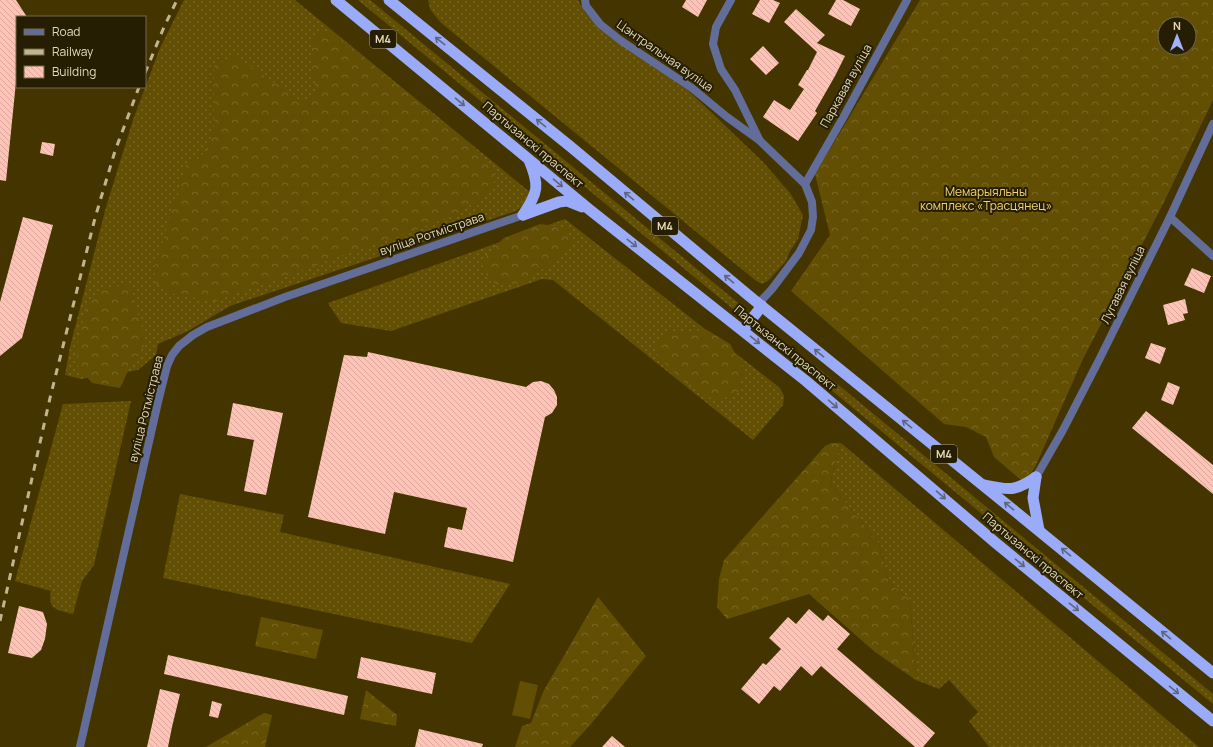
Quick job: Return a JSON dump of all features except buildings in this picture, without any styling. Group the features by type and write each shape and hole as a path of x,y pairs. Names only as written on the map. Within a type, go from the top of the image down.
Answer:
{"highway":[{"name":"Партызанскі праспект","path":"336,0 590,210 812,386 997,544 1213,721"},
{"name":"Партызанскі праспект","path":"389,0 565,142 761,305 1213,673"},
{"path":"523,215 536,193 534,172 528,158"},
{"path":"523,215 559,202 567,202 590,210"},
{"path":"743,330 761,305"},
{"path":"983,485 996,488 1018,488 1036,477"},
{"path":"1036,477 1033,498 1039,530"},
{"path":"1196,659 1213,665"}],"street":[{"name":"Цэнтральная вуліца","path":"585,0 586,6 600,24 620,40 692,88 727,117 759,140 805,184"},
{"name":"Цэнтральная вуліца","path":"731,0 716,27 713,44 721,69 735,90 759,140"},
{"name":"Паркавая вуліца","path":"805,184 844,116 906,0"},
{"name":"Лугавая вуліца","path":"1036,477 1068,422 1170,217 1213,124"},
{"path":"761,305 799,253 812,230 812,202 805,184"},
{"name":"вуліца Ротмістрава","path":"80,747 158,402 167,366 172,355 179,346 193,335 207,327 286,297 523,215"},
{"path":"1170,217 1213,256"}],"green space":[{"path":"184,0 295,0 531,193 527,203 516,211 230,306 188,331 158,344 156,355 138,370 81,379 65,375 70,347 106,207 133,120 160,48"},
{"path":"358,0 370,0 750,314 745,316 738,313"},
{"path":"428,0 578,0 585,12 607,34 688,90 763,162 790,193 803,215 798,239 790,251 786,261 768,281 762,284 755,280 440,22 430,9"},
{"name":"Мемарыяльны комплекс «Трасцянец»","path":"920,0 1213,0 1213,100 1163,204 1083,359 1036,465 1029,477 1021,480 994,457 986,437 966,427 944,424 791,291 830,235 815,174"},
{"path":"319,32 331,32 343,40 483,156 494,170 494,187 459,214 216,301 176,295 156,284 154,270 186,164 206,152 214,129 214,65 236,56 298,99 311,99 316,92 311,53 314,38"},
{"path":"565,219 780,388 784,396 783,405 753,440 553,280 542,279 391,331 341,323 328,303"},
{"path":"540,224 568,228 571,243 547,266 522,283 497,285 488,277 482,260 504,238"},
{"path":"129,285 142,327 144,346 129,369 120,388 92,383 77,365 78,338 86,309 102,288"},
{"path":"759,327 765,328 803,361 818,368 1213,694 1213,704 762,333 759,330"},
{"path":"707,330 730,344 745,371 737,394 715,401 682,380 654,352 662,335 674,332"},
{"path":"131,401 94,565 82,581 73,614 58,610 52,606 50,597 51,591 15,581 63,404"},
{"path":"831,443 841,443 830,483 879,544 889,582 910,600 916,680 875,652 809,594 727,619 717,607 719,579 724,560 825,446"},
{"path":"841,443 1199,747 989,747 969,721 978,712 949,680 939,689 916,680 910,600 889,582 879,544 830,483"},
{"path":"180,494 284,515 280,532 510,584 472,643 163,578"},
{"path":"598,597 646,656 591,724 570,747 515,747 522,726 531,723 544,690"},
{"path":"261,617 323,630 316,659 255,646"},
{"path":"520,681 538,685 530,719 512,715"},
{"path":"366,690 397,715 396,726 360,719"},
{"path":"264,713 272,715 265,747 206,747"}],"railway":[{"path":"146,71 177,0"},
{"path":"0,621 50,398 95,218 115,151 139,88"}]}
